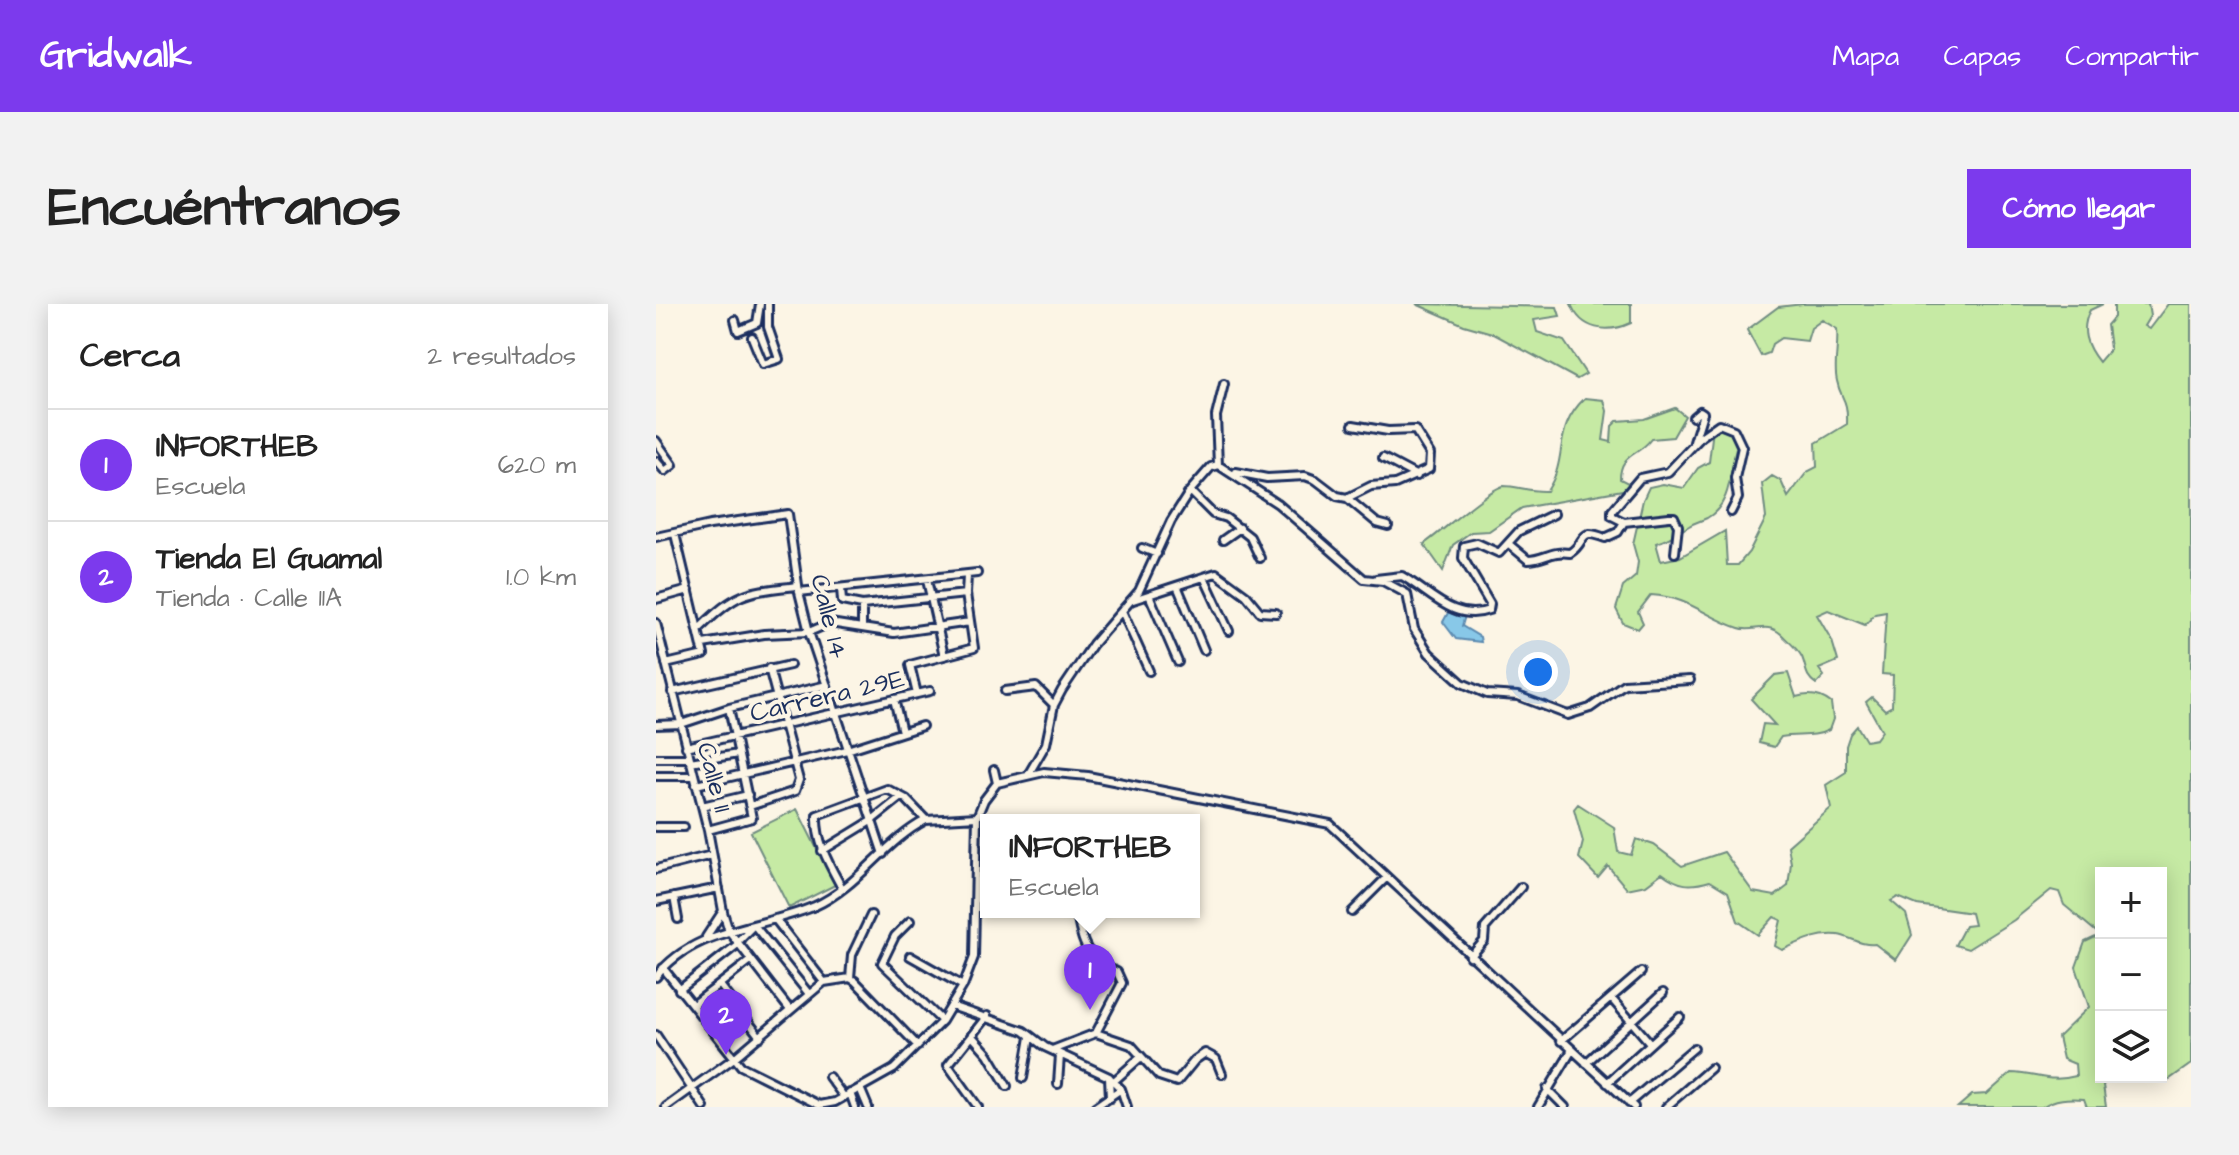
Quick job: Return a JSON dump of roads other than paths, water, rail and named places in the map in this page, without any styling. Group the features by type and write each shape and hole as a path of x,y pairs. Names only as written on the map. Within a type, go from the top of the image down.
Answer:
{"street":[{"path":"735,320 738,331 757,323 760,304"},
{"path":"752,337 763,364 779,359 768,327 768,304"},
{"path":"1218,465 1216,416 1224,384"},
{"path":"1693,417 1700,411 1703,413 1693,445"},
{"path":"1675,553 1678,526 1674,517 1624,522 1612,516 1612,511 1637,481 1668,472 1693,445 1719,424 1728,425 1738,435 1742,447 1735,478 1738,498 1731,512"},
{"path":"1347,498 1371,486 1395,484 1426,473 1431,464 1425,440 1415,430 1388,431 1353,425"},
{"path":"656,441 673,465 665,471 656,461"},
{"path":"1383,458 1417,476"},
{"path":"1028,775 1046,744 1054,705 1093,644 1150,572 1190,491 1211,467 1218,465 1295,518 1355,573 1396,586 1407,594 1414,629 1429,653 1462,683 1487,694 1518,696 1568,715 1590,708 1624,684 1690,680"},
{"path":"1232,472 1267,478 1305,476 1316,480 1337,496 1347,498 1377,523 1388,526"},
{"path":"1190,491 1213,514 1250,537 1260,558"},
{"name":"Calle 14","path":"656,537 710,525 788,514 809,632 883,854"},
{"path":"1372,580 1402,576 1423,588 1436,603 1482,613 1489,610 1490,604 1463,558 1464,546 1477,543 1499,553 1510,545 1519,531 1554,514"},
{"path":"1510,545 1528,560 1552,552 1570,553 1585,534 1612,535 1624,522"},
{"path":"1223,540 1240,528"},
{"path":"666,664 704,655 700,628 675,534"},
{"path":"1142,548 1157,554"},
{"path":"700,628 727,601 766,589 841,588 977,573"},
{"path":"1130,601 1178,588 1216,573 1246,595 1260,612 1276,613"},
{"path":"917,694 910,665 974,648 966,594 967,576"},
{"path":"1204,577 1229,631"},
{"path":"927,580 944,656"},
{"path":"841,588 842,601 862,605 966,594"},
{"path":"1178,588 1204,650"},
{"path":"656,599 689,590"},
{"path":"1150,597 1178,662"},
{"path":"862,605 862,626"},
{"path":"1122,611 1149,671"},
{"path":"703,644 764,634 809,632 830,623 894,633 970,622"},
{"name":"Calle 11","path":"656,623 708,830 729,931 790,1010"},
{"path":"672,692 790,665"},
{"path":"750,806 782,798 795,791 799,780 769,668"},
{"path":"656,725 681,724 729,708 827,685"},
{"path":"1005,691 1036,687 1054,705"},
{"name":"Carrera 29E","path":"686,747 930,691"},
{"path":"894,699 902,732"},
{"path":"708,830 752,818 729,708"},
{"path":"696,785 847,750 922,726"},
{"path":"656,758 690,760 738,754"},
{"path":"994,770 997,783"},
{"path":"660,967 741,1066 807,1103 836,1105 847,1095 894,1069 942,1021 963,986 974,957 977,817 984,800 997,783 1044,772 1088,776 1330,824 1631,1105 1694,1048"},
{"path":"656,776 693,776"},
{"path":"842,888 822,851 816,829 817,815 887,789 901,797 926,820"},
{"path":"702,806 748,795"},
{"path":"822,851 871,821 901,797"},
{"path":"656,977 660,967 706,937 817,905 926,820 977,817"},
{"path":"656,827 684,827"},
{"path":"656,869 712,855"},
{"path":"1352,912 1387,877"},
{"path":"1470,957 1484,941 1485,928 1521,887"},
{"path":"656,901 719,888"},
{"path":"674,897 678,919"},
{"path":"706,937 723,911"},
{"path":"871,915 852,955 850,978 918,1046"},
{"path":"1078,918 1083,945 1097,963 1117,972 1122,979 1096,1033"},
{"path":"775,919 824,982"},
{"path":"910,921 895,936 882,963 942,1021"},
{"path":"679,990 737,943 754,925"},
{"path":"754,925 809,994"},
{"path":"910,956 963,986"},
{"path":"693,1005 751,960"},
{"path":"1561,1041 1641,972"},
{"path":"666,1107 734,1058 824,982 850,978"},
{"path":"720,985 760,1037"},
{"path":"1586,1063 1663,993"},
{"path":"1611,998 1650,1043"},
{"path":"951,1006 987,1016 1111,1079 1121,1089 1127,1107"},
{"path":"978,1107 948,1065 987,1016"},
{"path":"1607,1083 1680,1017"},
{"path":"1052,1050 1096,1033 1131,1045 1166,1081 1177,1082 1205,1053 1216,1059 1222,1074"},
{"path":"656,1035 704,1107"},
{"path":"972,1036 988,1054 1007,1086"},
{"path":"1023,1078 1030,1037"},
{"path":"1538,1107 1572,1050"},
{"path":"1058,1084 1060,1055"},
{"path":"1111,1079 1141,1057"},
{"path":"1666,1107 1711,1068"},
{"path":"829,1077 855,1107"},
{"path":"1110,1098 1111,1079"},
{"path":"860,1088 868,1107"},
{"path":"1099,1106 1121,1089"},
{"path":"1547,1089 1565,1107"}],"water":[{"path":"1449,611 1466,612 1462,626 1480,637 1481,642 1456,639 1443,622"}],"place":[{"name":"INFORTHEB","path":"1090,1010"},
{"name":"Tienda El Guamal","path":"726,1055"}]}
